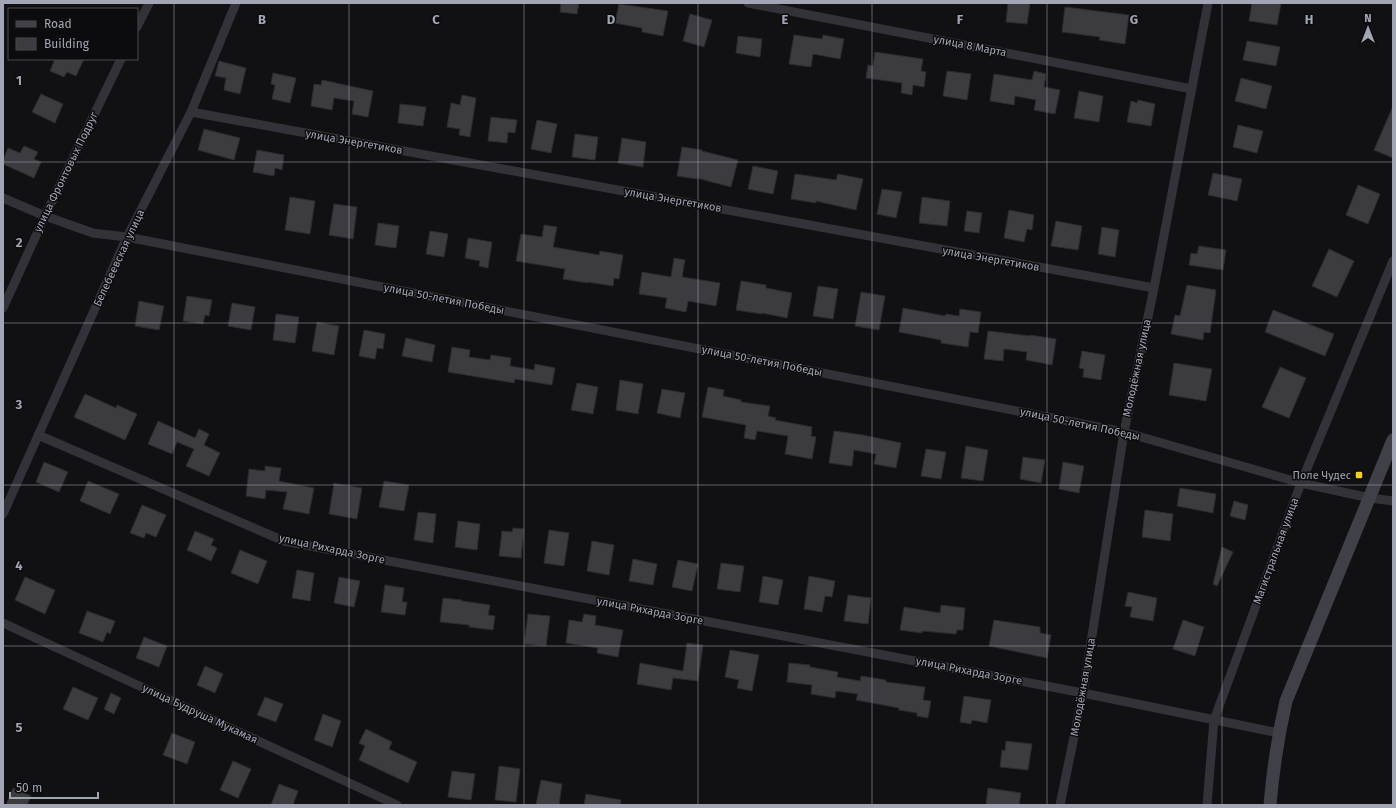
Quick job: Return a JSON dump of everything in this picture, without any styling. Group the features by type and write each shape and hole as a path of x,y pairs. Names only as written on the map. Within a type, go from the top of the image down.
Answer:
{"main road":[{"path":"1270,805 1274,765 1286,701 1393,440"}],"street":[{"path":"138,25 149,3"},
{"name":"Белебеевская улица","path":"3,514 127,237 191,112 236,3"},
{"name":"улица 8 Марта","path":"748,3 1192,89"},
{"name":"Молодёжная улица","path":"1060,805 1083,693 1124,432 1154,288 1208,3"},
{"name":"улица Фронтовых Подруг","path":"3,308 45,216 121,60"},
{"name":"улица Энергетиков","path":"191,112 1154,288"},
{"name":"улица 50-летия Победы","path":"3,198 45,216 93,233 127,237 1124,432 1301,483 1370,498 1393,501"},
{"name":"Магистральная улица","path":"1207,805 1214,720 1301,483 1393,261"},
{"name":"улица Рихарда Зорге","path":"38,436 284,541 1083,693 1279,733"},
{"name":"улица Будруша Мукамая","path":"3,623 397,805"}],"building":[{"path":"561,3 579,3 577,14 560,12"},
{"path":"1008,3 1030,3 1027,24 1006,22"},
{"path":"1252,3 1281,3 1277,25 1249,21"},
{"path":"619,4 668,11 663,36 642,32 642,28 615,23"},
{"path":"1065,7 1129,15 1125,44 1099,40 1100,37 1062,32"},
{"path":"690,14 712,20 704,47 683,41"},
{"path":"794,35 822,39 823,35 844,39 840,59 813,54 811,67 789,64"},
{"path":"738,36 762,39 760,57 736,53"},
{"path":"1247,41 1280,47 1276,66 1243,60"},
{"path":"875,52 923,59 921,71 926,72 924,87 913,85 912,95 901,93 902,83 866,78 868,65 873,66"},
{"path":"55,60 84,60 76,76 67,72 64,77 50,71"},
{"path":"219,61 246,68 240,94 224,90 226,78 215,76"},
{"path":"947,71 971,74 967,100 943,96"},
{"path":"1034,71 1046,74 1044,87 1060,90 1055,114 1034,110 1036,100 1015,96 1014,105 990,101 994,74 1032,80"},
{"path":"273,73 296,78 290,103 272,99 275,85 271,84"},
{"path":"1241,78 1272,86 1266,109 1235,101"},
{"path":"322,80 373,91 368,117 352,114 354,101 334,98 332,110 311,106 314,84 321,85"},
{"path":"1079,91 1103,96 1099,122 1074,118"},
{"path":"41,94 63,104 55,123 32,112"},
{"path":"462,95 476,98 470,137 459,135 460,129 447,127 451,103 460,105"},
{"path":"1138,100 1155,104 1151,126 1127,122 1131,101 1137,103"},
{"path":"400,104 426,107 423,126 398,123"},
{"path":"1393,106 1393,158 1374,150"},
{"path":"491,117 517,120 515,133 508,132 507,143 488,141"},
{"path":"537,120 557,124 551,153 531,149"},
{"path":"1238,125 1263,131 1257,153 1233,147"},
{"path":"204,129 240,138 234,160 198,150"},
{"path":"575,134 598,137 595,160 572,157"},
{"path":"622,138 646,142 643,167 618,163"},
{"path":"24,146 38,152 34,159 41,162 34,178 3,164 8,148 20,153"},
{"path":"682,147 702,150 738,160 731,187 697,178 677,176"},
{"path":"257,150 284,155 282,170 275,168 274,176 253,172"},
{"path":"753,166 778,171 773,194 748,189"},
{"path":"1213,173 1242,179 1237,201 1208,195"},
{"path":"795,174 836,180 838,174 863,179 856,210 816,201 816,203 791,199"},
{"path":"1358,185 1380,194 1368,224 1346,215"},
{"path":"882,189 902,192 896,218 877,214"},
{"path":"290,197 315,201 310,234 285,230"},
{"path":"922,197 950,201 947,226 919,223"},
{"path":"334,204 357,207 353,239 329,235"},
{"path":"1009,210 1034,215 1032,230 1027,229 1024,242 1004,238"},
{"path":"967,211 982,213 979,233 964,231"},
{"path":"1056,221 1082,226 1078,250 1051,246"},
{"path":"378,223 399,226 396,248 375,245"},
{"path":"544,225 557,227 553,247 599,255 600,251 623,255 619,279 614,278 613,286 563,279 565,269 516,261 521,234 542,237"},
{"path":"1102,227 1119,230 1115,257 1098,254"},
{"path":"430,231 448,234 444,257 426,254"},
{"path":"468,238 492,242 488,268 479,266 480,261 465,258"},
{"path":"1199,246 1226,250 1223,270 1189,265 1191,253 1197,254"},
{"path":"1329,249 1354,261 1337,297 1312,286"},
{"path":"674,258 685,260 682,277 720,283 716,306 688,301 686,312 665,308 667,298 639,294 642,272 671,277"},
{"path":"741,281 766,285 766,288 792,293 787,318 736,310"},
{"path":"1187,285 1216,290 1210,333 1204,332 1203,340 1171,334 1175,315 1180,316"},
{"path":"818,286 838,289 833,319 813,316"},
{"path":"861,292 885,296 879,330 855,326"},
{"path":"187,296 212,300 209,316 205,315 203,324 183,321"},
{"path":"139,301 164,306 159,330 135,326"},
{"path":"232,303 255,307 251,330 228,326"},
{"path":"903,308 945,316 946,314 959,316 960,309 981,312 978,333 970,332 968,347 941,343 941,340 899,332"},
{"path":"1273,310 1334,334 1325,356 1265,332"},
{"path":"276,314 299,317 295,343 273,340"},
{"path":"317,322 339,326 334,355 312,351"},
{"path":"364,330 385,334 383,349 377,348 375,359 359,356"},
{"path":"988,331 1056,339 1052,365 1026,360 1027,352 1004,349 1003,361 984,359"},
{"path":"406,338 435,345 432,362 402,356"},
{"path":"452,347 470,350 469,357 490,360 491,355 511,358 510,366 534,370 535,364 555,368 552,385 515,379 514,383 448,372"},
{"path":"1082,351 1105,355 1101,380 1083,377 1084,369 1079,368"},
{"path":"1174,363 1212,369 1206,401 1169,395"},
{"path":"1280,367 1306,378 1289,418 1262,407"},
{"path":"620,380 643,384 638,414 616,410"},
{"path":"577,383 598,387 593,414 571,410"},
{"path":"708,387 724,390 723,396 741,400 741,402 770,406 768,416 776,418 775,420 812,427 811,436 816,437 812,459 785,454 788,436 757,431 755,440 744,438 746,425 702,417"},
{"path":"662,389 685,393 680,418 657,413"},
{"path":"85,394 116,408 117,405 137,414 125,440 74,417"},
{"path":"158,421 195,438 199,429 209,434 204,445 220,453 209,476 186,466 194,449 177,442 172,454 148,444"},
{"path":"834,431 901,443 896,468 874,464 876,454 854,450 852,466 829,463"},
{"path":"966,446 988,450 983,481 961,478"},
{"path":"926,449 946,452 941,479 921,476"},
{"path":"1023,457 1045,460 1041,483 1020,479"},
{"path":"44,462 68,472 59,492 36,482"},
{"path":"1063,462 1084,466 1079,493 1059,489"},
{"path":"265,466 281,468 279,481 314,488 309,514 283,509 287,492 266,490 265,499 246,496 249,469 265,471"},
{"path":"88,481 119,494 110,514 80,501"},
{"path":"384,481 409,485 404,511 379,507"},
{"path":"334,483 362,488 357,519 329,514"},
{"path":"1180,488 1216,494 1213,513 1177,506"},
{"path":"1234,501 1248,505 1245,520 1230,516"},
{"path":"142,505 166,515 156,537 146,533 144,538 130,533"},
{"path":"1145,510 1173,514 1170,541 1142,537"},
{"path":"418,512 436,514 433,543 414,540"},
{"path":"458,521 480,524 477,550 455,547"},
{"path":"513,528 524,529 521,558 499,556 502,531 512,532"},
{"path":"549,530 569,533 564,566 544,563"},
{"path":"195,531 214,539 211,545 217,548 211,561 187,550"},
{"path":"592,541 614,545 609,575 587,571"},
{"path":"1222,547 1233,552 1217,586 1213,584"},
{"path":"240,550 267,561 258,584 231,573"},
{"path":"633,559 657,564 653,585 629,581"},
{"path":"678,560 698,564 692,591 672,587"},
{"path":"721,563 744,566 740,592 717,589"},
{"path":"297,570 314,573 310,601 292,598"},
{"path":"763,576 783,580 778,605 759,602"},
{"path":"809,576 835,581 832,597 825,596 822,612 804,609"},
{"path":"25,577 55,590 45,614 15,600"},
{"path":"339,577 360,581 354,607 334,603"},
{"path":"385,585 404,588 402,602 407,602 405,615 381,612"},
{"path":"1128,592 1157,598 1153,621 1130,617 1132,607 1125,606"},
{"path":"848,595 871,598 868,624 844,621"},
{"path":"443,598 490,605 488,615 495,616 493,630 469,627 469,625 440,622"},
{"path":"941,605 965,608 963,630 957,630 956,634 922,631 922,633 900,630 904,607 940,613"},
{"path":"87,611 115,621 110,634 107,632 103,642 79,633"},
{"path":"528,614 550,616 546,646 524,644"},
{"path":"584,614 596,616 595,625 623,630 618,657 597,653 598,648 566,643 569,620 582,622"},
{"path":"994,620 1040,627 1040,633 1051,635 1047,658 989,646"},
{"path":"1183,620 1204,627 1195,656 1173,649"},
{"path":"144,637 167,646 159,667 136,658"},
{"path":"687,643 703,645 698,681 673,678 671,690 637,684 640,663 683,671"},
{"path":"730,650 759,655 752,691 737,688 739,680 725,677"},
{"path":"789,663 810,665 810,667 838,672 837,677 860,681 861,676 886,680 886,682 925,687 923,700 931,701 928,718 917,716 917,713 899,710 899,708 856,700 858,694 836,691 835,698 811,694 812,685 787,682"},
{"path":"205,666 223,674 215,693 197,685"},
{"path":"73,687 98,698 88,720 63,709"},
{"path":"111,693 121,698 114,714 104,709"},
{"path":"964,696 991,700 987,723 972,720 971,724 960,722"},
{"path":"265,697 283,704 276,722 257,715"},
{"path":"323,714 341,721 332,747 314,740"},
{"path":"366,729 392,742 389,749 417,762 408,783 359,760 365,746 359,743"},
{"path":"172,733 195,742 187,764 163,755"},
{"path":"1006,741 1032,744 1028,770 1000,767 1002,750 1005,751"},
{"path":"233,761 251,769 238,798 220,790"},
{"path":"499,766 520,769 516,802 495,800"},
{"path":"452,771 475,774 471,800 448,797"},
{"path":"541,780 562,784 559,805 536,805"},
{"path":"279,784 298,791 293,805 271,805"},
{"path":"13,788 31,796 27,805 6,805"},
{"path":"988,788 1021,793 1019,805 986,805"},
{"path":"586,794 621,800 620,805 584,805"}],"place":[{"name":"Поле Чудес","path":"1359,475"}]}
